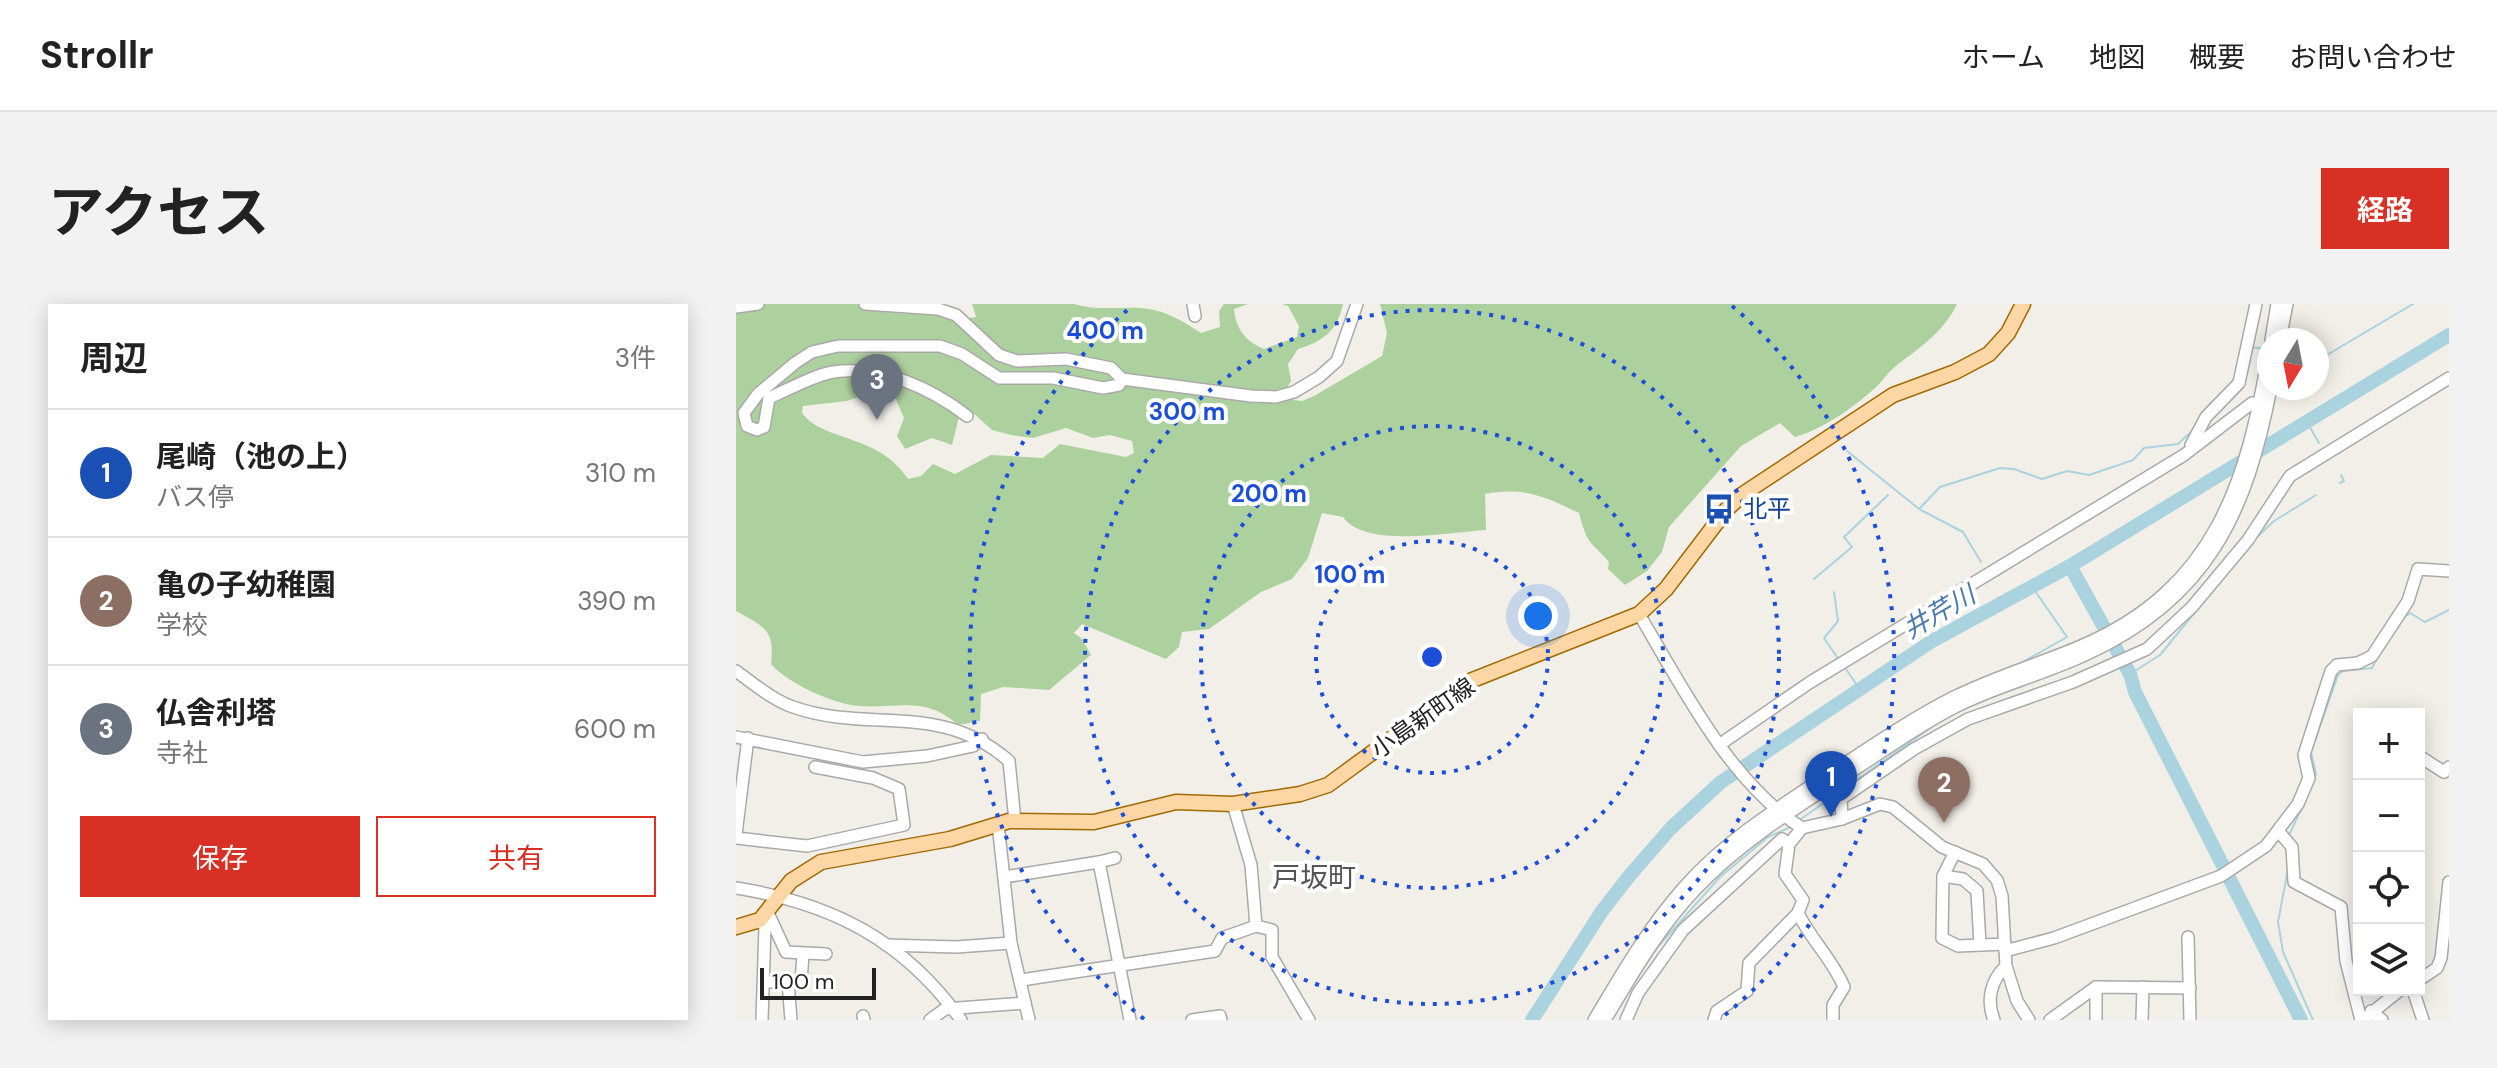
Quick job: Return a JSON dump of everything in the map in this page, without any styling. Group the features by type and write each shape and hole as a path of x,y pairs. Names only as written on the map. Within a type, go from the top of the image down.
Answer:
{"main road":[{"name":"小島新町線","path":"764,916 801,872 821,862 950,839 1015,821 1094,822 1176,802 1233,804 1300,794 1328,785 1470,681 1639,614 1666,589 1727,509 1743,494 1893,395 1955,372 1989,354 2008,333 2023,304"},
{"path":"736,927 764,916"}],"street":[{"path":"736,307 758,304"},
{"path":"865,304 938,309 956,315 999,355 1017,361 1051,358 1111,368 1122,379 1264,397 1294,392 1319,377 1337,361 1357,304"},
{"path":"2184,455 2206,417 2239,383 2256,304"},
{"path":"2273,328 2277,304"},
{"path":"2282,328 2287,304"},
{"path":"967,416 928,388 845,371 825,374 769,398 764,427 760,430 747,426 744,417 749,404 778,376 812,352 838,346 940,346 962,354 999,378 1053,378 1103,388 1119,385 1122,379"},
{"path":"1842,819 1841,799 1955,726 1991,708 2112,666 2169,632 2248,540 2290,476 2449,378"},
{"path":"1721,747 1809,683 2184,455 2257,400"},
{"path":"1594,1020 1642,941 1686,884 1780,812 1957,706 2085,650 2172,600 2213,552 2254,469 2262,400"},
{"path":"1955,852 1943,876 1942,938 1958,946 2005,948 2054,938 2221,876 2283,836 2309,778 2304,755 2331,671 2337,665 2358,663 2372,656 2408,601 2418,569 2449,571"},
{"path":"1639,614 1721,747 1780,812 1802,828"},
{"path":"736,671 794,707 870,719 920,721 962,730 982,739 1009,761 1015,821"},
{"path":"815,767 873,778 899,789 904,825 807,846 736,836 742,737 863,762 894,761 942,753 973,746 982,739"},
{"path":"2425,760 2444,772 2449,767"},
{"path":"1233,804 1251,865 1256,926"},
{"path":"1714,1020 1717,1011 1747,991 1749,963 1798,913 1803,900 1785,874 1789,844 1802,828 1842,819 1880,804 1893,807 1942,847 1983,864 1997,880 2002,896 2006,966 2017,1001 2029,1020"},
{"path":"1605,1020 1649,947 1696,889 1780,812"},
{"path":"998,824 1011,943 1029,1020"},
{"path":"2283,836 2292,847 2294,882 2341,907 2346,961 2365,1017"},
{"path":"1626,1020 1638,993 1683,930 1711,901 1782,839 1789,844"},
{"path":"1004,877 1115,858"},
{"path":"1099,862 1130,1020"},
{"path":"1943,876 1963,879 1977,891 1980,945"},
{"path":"2425,976 2437,968 2446,930 2449,882"},
{"path":"736,888 782,895 827,911 886,945 932,985 961,1020"},
{"path":"1696,889 1711,901"},
{"path":"1798,913 1809,936 1838,971 1844,987 1833,1005 1833,1020"},
{"path":"764,916 786,952 826,954"},
{"path":"762,1020 764,916"},
{"path":"1021,980 1215,951 1222,938 1256,926 1272,930 1272,957 1309,1020"},
{"path":"2446,930 2449,944"},
{"path":"2188,937 2190,1020"},
{"path":"886,945 956,947 1011,943"},
{"path":"801,981 803,955"},
{"path":"1994,1020 1990,1002 1994,978 2006,966"},
{"path":"764,982 788,982 791,1020"},
{"path":"2050,1020 2096,987 2190,988"},
{"path":"2096,987 2096,1020"},
{"path":"2142,1020 2143,987"},
{"path":"1624,988 1638,993"},
{"path":"2365,1017 2390,996"},
{"path":"2415,996 2423,1020"},
{"path":"930,1020 943,1009 1025,1003"},
{"path":"1192,1020 1220,1016 1221,1020"},
{"path":"2365,1017 2382,1020"}],"green space":[{"path":"736,304 882,304 876,310 964,318 976,317 972,304 1074,304 1093,308 1140,308 1170,315 1201,333 1220,327 1219,311 1224,304 1248,304 1234,309 1237,323 1247,338 1264,349 1297,337 1299,326 1288,306 1282,304 1343,304 1328,334 1298,349 1288,364 1291,381 1281,398 1302,401 1382,356 1387,333 1380,304 1957,304 1930,339 1893,368 1866,396 1837,417 1795,437 1780,423 1741,446 1669,527 1662,552 1647,571 1625,585 1608,569 1609,562 1590,541 1579,513 1534,494 1485,494 1486,530 1431,535 1370,533 1354,527 1343,517 1322,513 1308,558 1292,579 1261,592 1209,629 1182,632 1179,647 1166,659 1082,624 1074,633 1082,639 1091,655 1049,690 1003,687 981,694 980,721 958,725 934,710 911,705 848,704 799,685 771,664 771,643 766,630 736,611","holes":["877,390 895,397 904,418 897,436 905,449 932,438 952,445 959,417 971,411 992,430 1011,435 1033,438 1066,428 1093,438 1110,435 1132,441 1134,453 1126,457 1060,444 1043,458 991,455 955,474 933,464 921,476 908,479 882,453 823,429 802,413 803,406 847,401"]}],"waterway":[{"path":"2329,354 2413,304"},
{"name":"井芹川","path":"1532,1020 1602,911 1630,875 1671,828 1721,782 1932,641 2070,566 2449,335"},
{"path":"2251,347 2257,348"},
{"path":"2307,422 2319,443"},
{"path":"1847,451 1919,509 1940,487 2000,468 2014,469 2042,479 2067,471 2089,475 2133,460 2144,448 2178,444 2192,431"},
{"path":"2340,483 2344,481 2341,475"},
{"path":"1814,579 1852,547 1844,537 1888,495"},
{"path":"2255,539 2274,521 2316,495"},
{"path":"1921,510 1963,532 1981,562"},
{"path":"2070,566 2130,674 2135,692 2301,1020"},
{"path":"2023,662 2067,637 2031,585"},
{"path":"1834,592 1838,621 1824,638 1839,660"},
{"path":"2130,674 2160,655 2205,600"},
{"path":"2402,619 2410,613 2425,622 2449,610"},
{"path":"2313,780 2316,774 2311,752 2338,675 2343,671 2372,668 2377,658"},
{"path":"1845,668 1859,688"},
{"path":"1801,819 1943,719"},
{"path":"2289,835 2305,801"},
{"path":"1654,951 1720,877 1768,837 1793,826"},
{"path":"2288,869 2278,922 2283,952 2313,1020"}],"place":[{"name":"仏舎利塔","path":"877,420"},
{"name":"北平","path":"1719,509"},
{"name":"尾崎（池の上）","path":"1831,817"},
{"name":"亀の子幼稚園","path":"1944,823"}],"district":[{"name":"戸坂町","path":"1314,877"}]}
